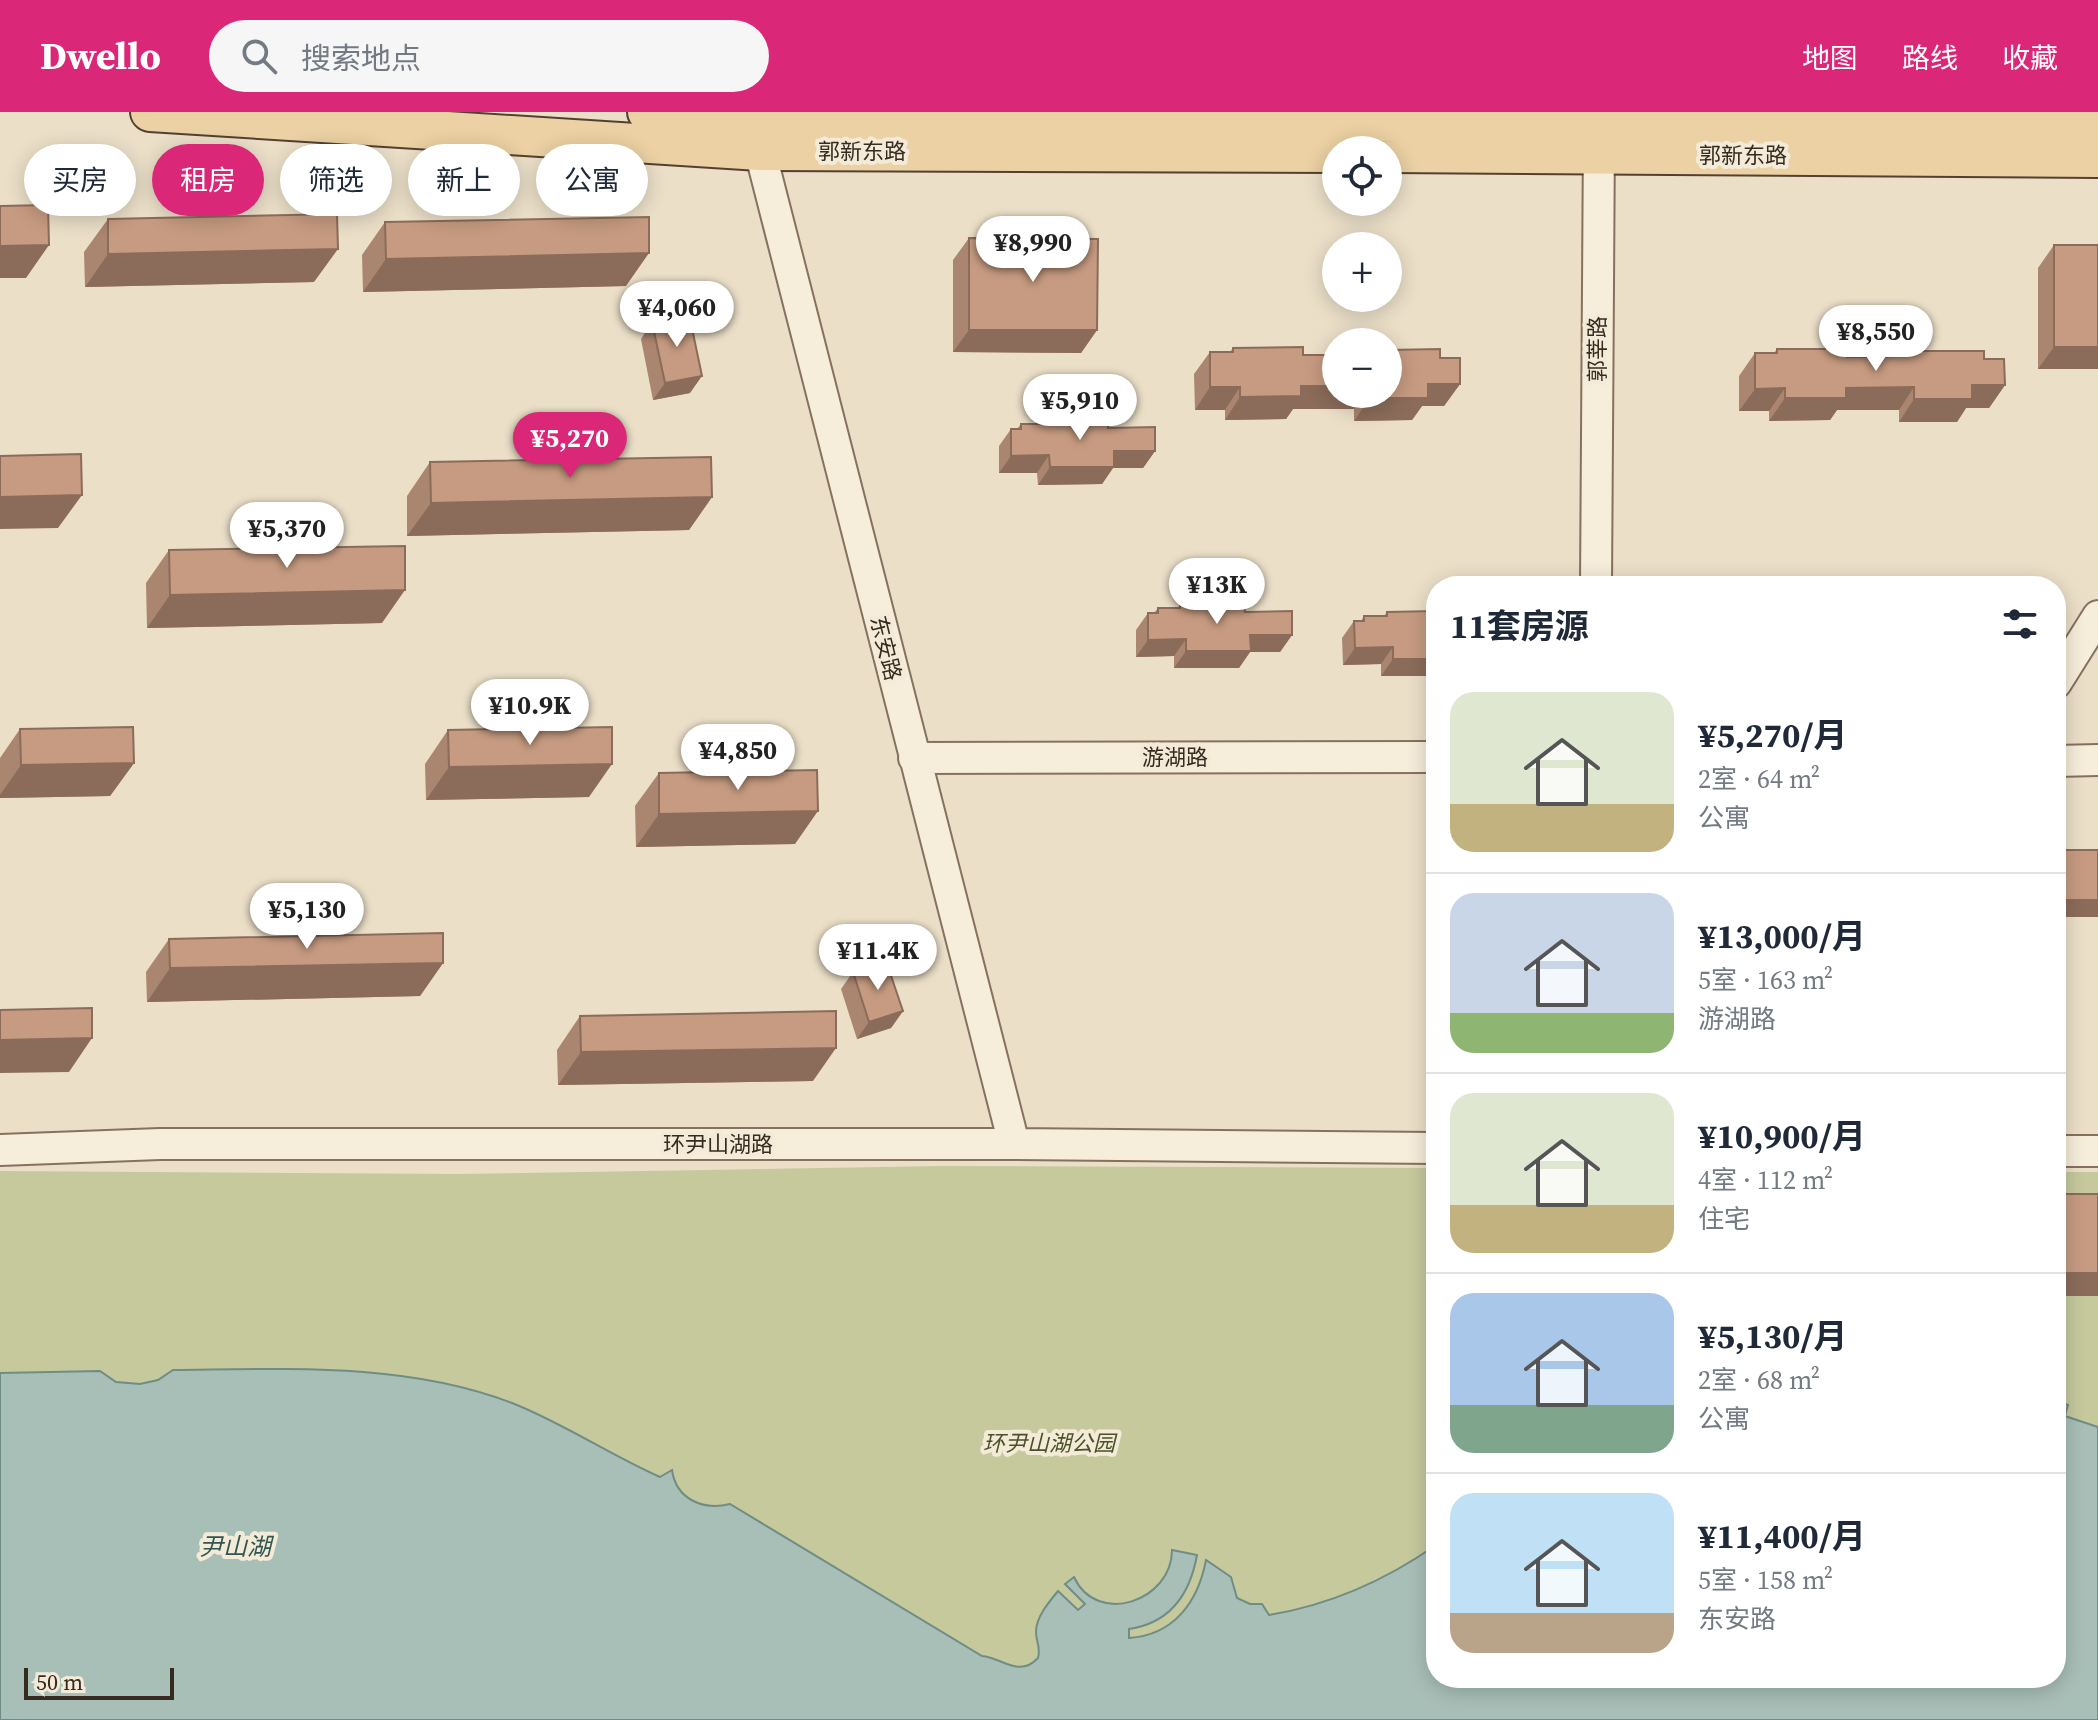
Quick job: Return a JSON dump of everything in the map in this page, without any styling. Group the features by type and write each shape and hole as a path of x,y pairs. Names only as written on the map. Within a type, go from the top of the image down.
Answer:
{"main road":[{"name":"郭新东路","path":"150,112 752,122 1599,130 2098,128"},
{"name":"郭新东路","path":"647,112 752,122 1322,152"},
{"name":"郭新东路","path":"1402,151 1599,130 2098,158"}],"street":[{"name":"东安路","path":"752,122 1014,1144"},
{"name":"郭莘路","path":"1596,576 1599,130"},
{"path":"2066,667 2098,616"},
{"name":"游湖路","path":"914,758 1426,757"},
{"path":"2066,761 2098,760"},
{"name":"环尹山湖路","path":"0,1150 160,1144 1014,1144 1426,1148"},
{"path":"2066,1151 2098,1151"}],"green space":[{"name":"环尹山湖公园","path":"943,1166 1426,1168 1426,1688 2066,1688 2066,1172 2098,1172 2098,1720 0,1720 0,1171 460,1174"}],"water":[{"name":"尹山湖","path":"173,1370 345,1371 430,1380 512,1403 660,1477 672,1470 679,1489 692,1500 710,1506 730,1504 982,1656 1017,1667 1031,1664 1038,1658 1038,1621 1058,1591 1078,1610 1085,1604 1065,1584 1074,1577 1085,1592 1099,1601 1115,1604 1132,1601 1160,1583 1169,1568 1172,1550 1197,1555 1189,1582 1176,1604 1156,1620 1129,1629 1129,1638 1159,1630 1181,1614 1197,1589 1206,1560 1231,1577 1237,1598 1250,1604 1262,1604 1269,1615 1335,1598 1377,1580 1426,1551 1426,1688 2066,1688 2066,1416 2098,1427 2098,1720 0,1720 0,1373 100,1371 116,1382 140,1384 158,1380"}],"building":[{"path":"0,206 24,206 24,216 48,216 49,245 0,246"},
{"path":"337,216 338,249 108,254 108,219"},
{"path":"649,217 649,253 386,259 385,222"},
{"path":"969,238 1098,239 1097,330 969,330"},
{"path":"2054,245 2098,245 2098,347 2054,347"},
{"path":"689,314 702,376 665,383 652,322"},
{"path":"1303,347 1303,355 1322,355 1322,386 1301,386 1301,396 1240,397 1240,387 1210,387 1210,352 1233,352 1233,348"},
{"path":"1440,349 1440,358 1460,358 1460,384 1428,384 1428,398 1402,398 1402,350"},
{"path":"1777,349 1847,349 1847,357 1903,356 1903,351 1984,351 1984,359 2004,359 2005,385 1972,385 1972,399 1914,399 1914,387 1846,388 1846,398 1785,398 1785,388 1755,389 1755,353 1777,353"},
{"path":"1044,420 1108,420 1108,428 1155,427 1155,451 1114,451 1114,467 1050,467 1049,455 1011,456 1011,429 1021,429 1021,424 1044,424"},
{"path":"81,454 82,495 0,497 0,456"},
{"path":"711,457 712,497 431,503 430,462"},
{"path":"405,546 405,590 170,595 169,550"},
{"path":"1244,603 1245,612 1292,611 1292,635 1250,635 1251,651 1186,651 1186,639 1148,640 1148,613 1158,613 1158,608 1180,608 1180,604"},
{"path":"1426,611 1426,659 1393,659 1393,647 1355,648 1354,621 1364,621 1364,616 1387,616 1387,612"},
{"path":"133,727 134,763 21,765 20,729"},
{"path":"612,727 612,764 449,767 448,730"},
{"path":"817,770 818,811 659,814 659,773"},
{"path":"2066,850 2098,850 2098,900 2066,900"},
{"path":"443,933 443,963 170,968 169,939"},
{"path":"886,961 903,1011 869,1022 853,972"},
{"path":"92,1008 92,1038 0,1040 0,1010"},
{"path":"836,1011 836,1048 581,1052 580,1016"},
{"path":"2066,1194 2098,1194 2098,1273 2066,1273"}]}
